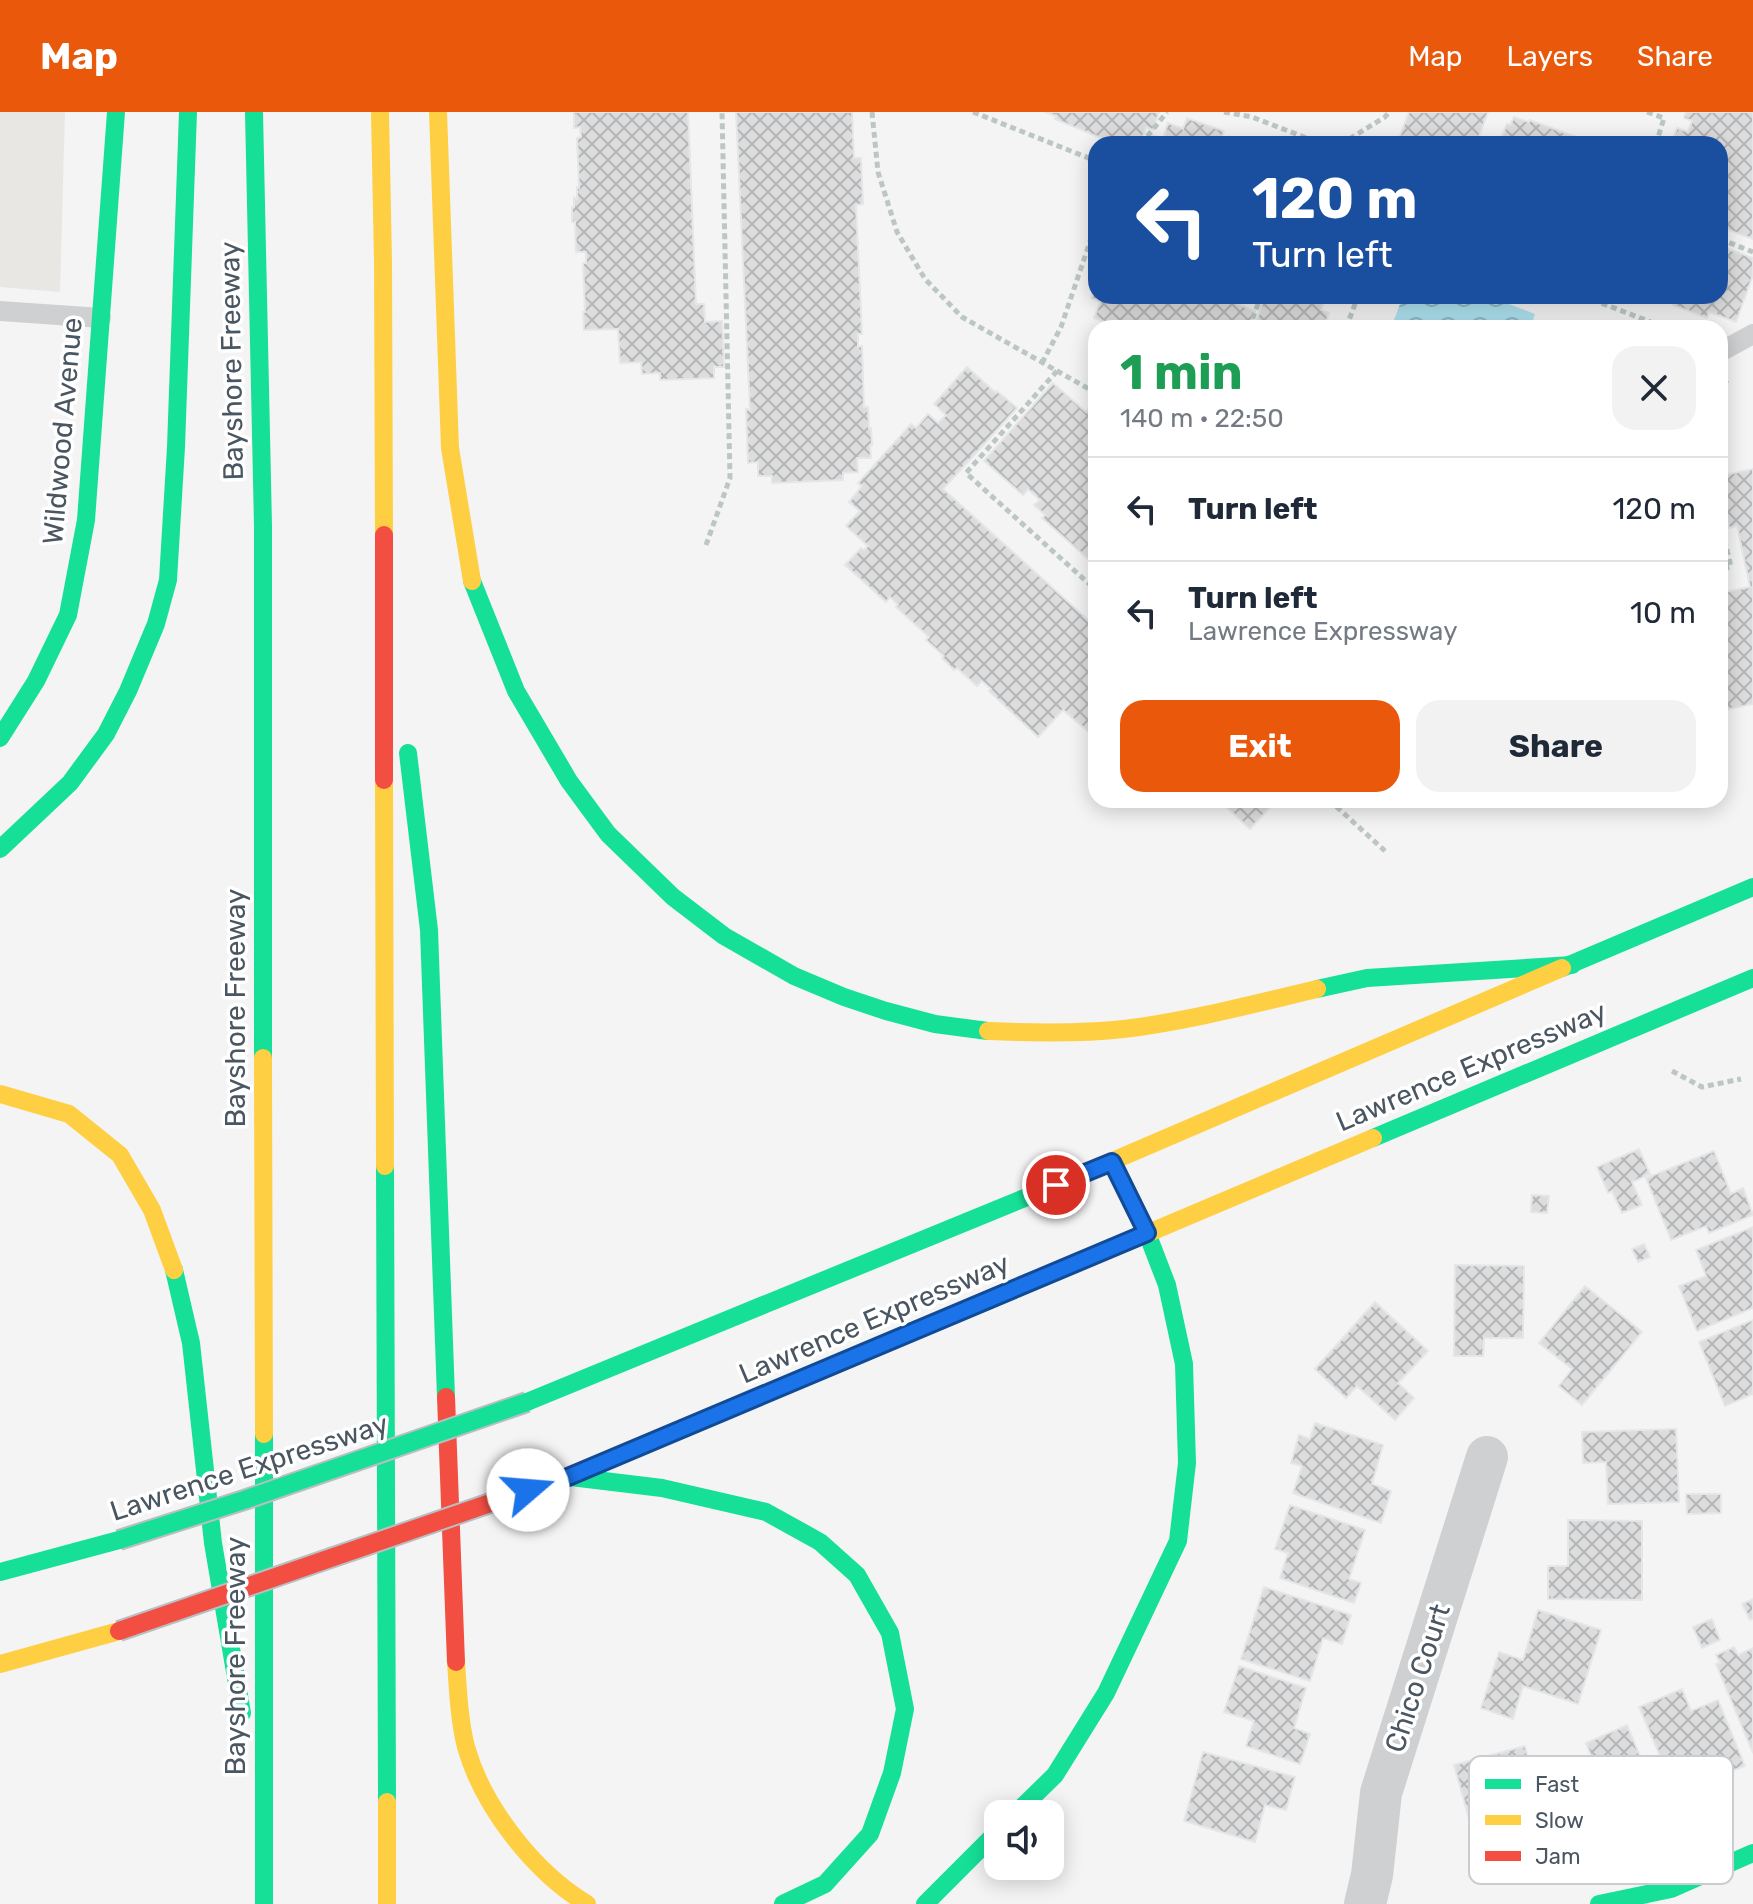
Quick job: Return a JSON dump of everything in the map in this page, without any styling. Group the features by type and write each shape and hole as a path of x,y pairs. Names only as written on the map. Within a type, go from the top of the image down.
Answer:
{"main road":[{"name":"Wildwood Avenue","path":"0,738 36,681 68,615 86,520 116,112"},
{"path":"0,849 70,783 106,734 156,624 168,580 188,112"},
{"name":"Bayshore Freeway","path":"254,112 263,526 264,1904"},
{"path":"380,112 383,262 387,1904"},
{"path":"438,112 450,448 471,579 516,691 569,781 608,834 673,897 724,936 794,976 886,1011 935,1024 1032,1033 1122,1029 1175,1021 1367,978 1572,965"},
{"path":"384,540 402,696"},
{"path":"405,728 429,930 455,1652 460,1713 470,1760 486,1796 531,1858 573,1897 587,1904"},
{"name":"Lawrence Expressway","path":"0,1572 119,1540 316,1476 527,1402 1112,1162 1753,887"},
{"name":"Lawrence Expressway","path":"0,1664 119,1631 568,1477 1753,978"},
{"path":"0,1094 69,1114 120,1155 152,1210 174,1270 191,1343 213,1543 263,1835"},
{"path":"1029,1800 1055,1775 1106,1693 1178,1541 1187,1463 1184,1364 1167,1285 1147,1233 1112,1162"},
{"path":"568,1477 662,1488 766,1512 820,1542 857,1575 890,1633 905,1709 892,1773 870,1834 825,1884 783,1904"},
{"path":"30,1546 75,1551"},
{"path":"925,1904 984,1845"},
{"path":"1733,1864 1753,1853"},
{"path":"1599,1904 1674,1897 1697,1884"}],"street":[{"name":"Chico Court","path":"1365,1904 1372,1875 1381,1793 1487,1457"}],"lane":[{"path":"0,311 101,318"},
{"path":"1728,348 1753,334"}],"path":[{"path":"706,545 730,478 722,112"},
{"path":"872,112 878,172 897,232 925,279 962,317 1088,388"},
{"path":"973,112 1088,158"},
{"path":"1148,136 1167,112"},
{"path":"1224,112 1250,114 1302,136"},
{"path":"1354,136 1389,112"},
{"path":"1647,112 1665,115 1658,136"},
{"path":"1728,242 1753,252"},
{"path":"1042,363 1061,327 1088,248"},
{"path":"1603,304 1642,320"},
{"path":"1057,371 966,473 1088,583"},
{"path":"1338,808 1385,851"},
{"path":"1672,1071 1702,1087 1741,1079"}],"shaded area":[{"path":"0,112 65,112 60,292 0,287"}],"water":[{"path":"1400,304 1509,304 1535,314 1533,320 1394,320"}],"building":[{"path":"574,112 688,112 696,304 704,304 705,322 722,321 724,367 714,367 714,378 660,380 660,373 642,374 641,362 620,363 618,329 584,330 583,263 586,263 586,252 576,252 575,222 572,222 572,207 579,188 577,138 581,137 580,127 574,128"},
{"path":"736,112 852,112 854,158 861,158 863,204 856,205 862,334 858,334 858,347 862,346 864,407 868,407 872,445 871,458 857,458 858,472 843,473 843,480 772,483 772,476 758,476 758,462 748,463 746,409 750,410"},
{"path":"1045,112 1159,112 1153,130 1146,127 1143,136 1096,136 1055,119 1056,116"},
{"path":"1409,112 1488,112 1479,136 1400,136"},
{"path":"1686,112 1753,112 1753,239 1728,230 1728,136 1674,136 1677,128 1688,132 1692,121 1684,118"},
{"path":"1514,117 1573,136 1502,136 1507,124 1510,125"},
{"path":"1187,118 1224,131 1222,136 1164,136 1168,123 1183,129"},
{"path":"1728,249 1753,258 1753,275 1736,322 1709,312 1707,318 1673,305 1728,304"},
{"path":"1099,304 1238,304 1255,311 1252,320 1094,318"},
{"path":"1262,304 1323,304 1321,310 1329,313 1327,320 1257,320"},
{"path":"967,367 1017,408 943,489 1088,620 1088,731 1063,710 1038,737 982,681 977,686 957,668 954,670 926,640 929,637 896,607 898,605 890,597 886,602 845,565 861,548 864,550 868,546 846,526 860,511 849,502 862,486 858,483 911,424 916,428 928,414 938,423 946,415 934,404"},
{"path":"1053,383 1086,412 1088,409 1088,559 1042,518 1045,515 1034,505 1040,500 1028,489 1023,495 984,461"},
{"path":"1753,469 1753,704 1728,709 1728,591 1750,587 1737,526 1729,528 1728,523 1728,474"},
{"path":"1227,808 1270,808 1250,829"},
{"path":"1639,1149 1650,1174 1632,1182 1642,1205 1622,1213 1612,1191 1608,1193 1597,1167"},
{"path":"1714,1151 1731,1194 1743,1188 1753,1215 1709,1233 1706,1226 1671,1240 1646,1178"},
{"path":"1532,1195 1549,1196 1547,1213 1531,1212"},
{"path":"1753,1227 1753,1308 1697,1331 1679,1286 1706,1276 1696,1250"},
{"path":"1644,1244 1650,1257 1638,1262 1632,1249"},
{"path":"1455,1265 1524,1266 1523,1338 1484,1338 1483,1356 1454,1356"},
{"path":"1585,1286 1642,1332 1582,1405 1559,1386 1572,1369 1539,1343"},
{"path":"1375,1302 1428,1351 1398,1383 1414,1398 1395,1420 1357,1386 1346,1398 1315,1369"},
{"path":"1753,1320 1753,1394 1725,1406 1699,1342"},
{"path":"1315,1423 1383,1445 1372,1484 1391,1491 1381,1523 1293,1493 1302,1466 1291,1463 1299,1435 1310,1439"},
{"path":"1676,1429 1679,1502 1608,1504 1606,1462 1583,1463 1582,1432"},
{"path":"1686,1494 1721,1494 1721,1513 1687,1514"},
{"path":"1290,1505 1365,1530 1349,1579 1361,1583 1354,1603 1280,1578 1288,1553 1275,1549"},
{"path":"1568,1520 1642,1521 1642,1600 1548,1599 1548,1566 1568,1566"},
{"path":"1264,1587 1351,1615 1342,1644 1323,1638 1310,1681 1241,1659"},
{"path":"1753,1599 1753,1618 1750,1620 1742,1604"},
{"path":"1538,1610 1601,1630 1578,1704 1523,1686 1513,1719 1481,1708 1499,1652 1523,1660"},
{"path":"1712,1619 1720,1640 1702,1648 1693,1627"},
{"path":"1734,1647 1738,1655 1753,1648 1753,1753 1716,1664 1720,1663 1716,1655"},
{"path":"1239,1666 1306,1688 1294,1728 1310,1734 1300,1764 1246,1746 1254,1721 1224,1712"},
{"path":"1682,1689 1691,1711 1718,1700 1745,1766 1733,1771 1733,1756 1660,1756 1639,1707"},
{"path":"1627,1725 1640,1756 1591,1756 1586,1743"},
{"path":"1525,1746 1528,1756 1488,1756"},
{"path":"1203,1752 1295,1777 1286,1810 1265,1805 1255,1842 1184,1821"},
{"path":"1469,1761 1469,1819 1454,1765"}],"traffic: fast":[{"path":"0,738 36,681 68,615 86,520 116,112"},
{"path":"0,849 70,783 106,734 156,624 168,580 188,112"},
{"path":"254,112 263,526 263,1058"},
{"path":"472,581 516,691 569,781 608,834 673,897 724,936 794,976 886,1011 935,1024 988,1031"},
{"path":"408,753 429,930 446,1397"},
{"path":"1562,968 1753,887"},
{"path":"1317,989 1367,978 1572,965"},
{"path":"1373,1138 1753,978"},
{"path":"1029,1800 1055,1775 1106,1693 1178,1541 1187,1463 1184,1364 1167,1285 1147,1233 1112,1162"},
{"path":"385,1166 387,1802"},
{"path":"527,1402 1066,1181"},
{"path":"528,1490 568,1477 1075,1264"},
{"path":"174,1270 191,1343 213,1543 242,1713"},
{"path":"119,1540 527,1402"},
{"path":"264,1434 264,1904"},
{"path":"571,1477 662,1488 766,1512 820,1542 857,1575 890,1633 905,1709 892,1773 870,1834 825,1884 783,1904"},
{"path":"0,1572 119,1540"},
{"path":"925,1904 984,1845"},
{"path":"1733,1862 1753,1853"},
{"path":"1599,1904 1682,1884"}],"traffic: slow":[{"path":"380,112 384,535"},
{"path":"438,112 450,448 472,581"},
{"path":"384,780 385,1166"},
{"path":"1066,1181 1562,968"},
{"path":"988,1031 1090,1032 1148,1026 1317,989"},
{"path":"263,1058 264,1434"},
{"path":"0,1094 69,1114 120,1155 152,1210 174,1270"},
{"path":"1075,1264 1373,1138"},
{"path":"0,1664 119,1631"},
{"path":"456,1662 466,1747 485,1792 498,1815 530,1856 567,1891 587,1904"},
{"path":"387,1802 387,1904"}],"traffic: jam":[{"path":"384,535 384,780"},
{"path":"446,1397 456,1662"},
{"path":"119,1631 528,1490"}],"route":[{"path":"528,1490 568,1477 1147,1233 1112,1162 1056,1185"}]}
